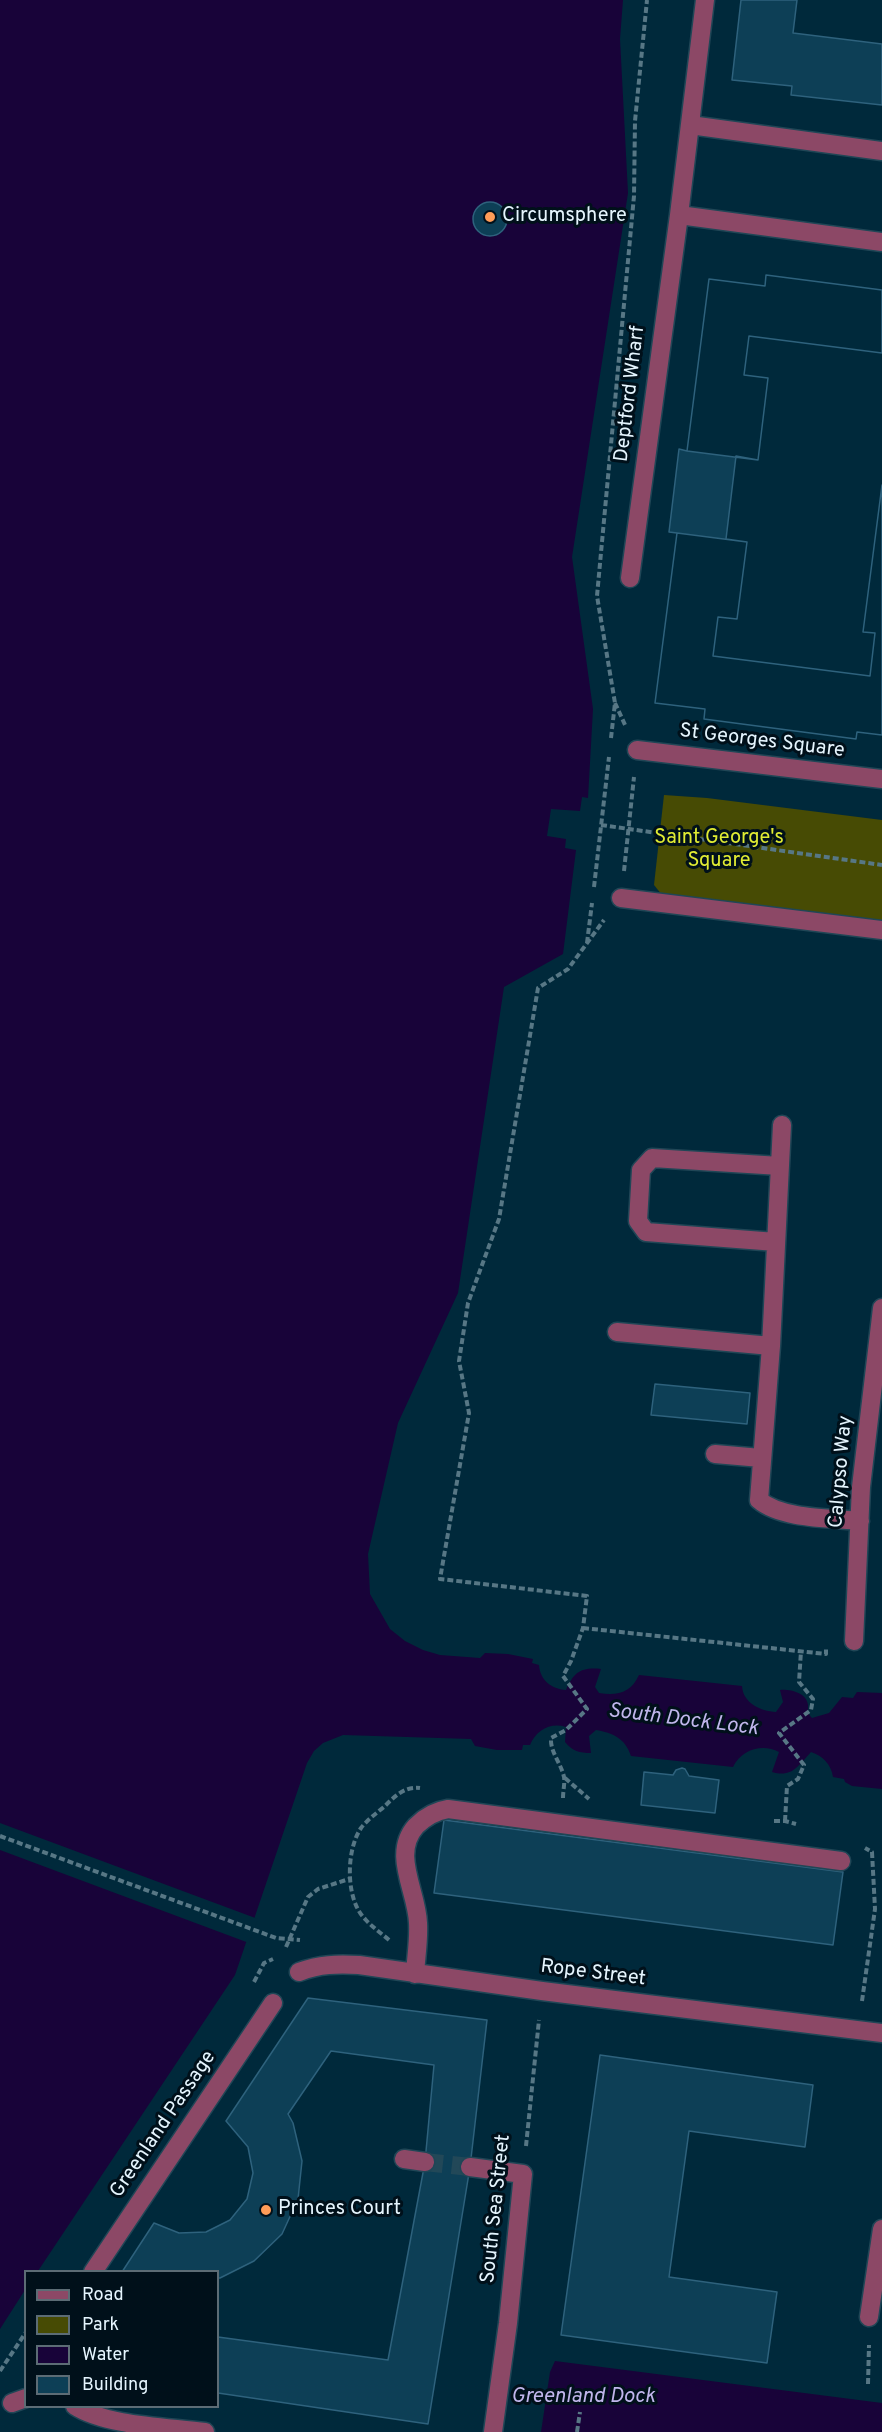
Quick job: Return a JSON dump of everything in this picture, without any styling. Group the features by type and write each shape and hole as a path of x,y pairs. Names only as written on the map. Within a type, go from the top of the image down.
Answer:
{"street":[{"name":"Deptford Wharf","path":"630,578 679,215 705,0"},
{"path":"690,125 882,151"},
{"path":"679,215 882,242"},
{"name":"St Georges Square","path":"637,750 882,779"},
{"path":"621,898 882,930"},
{"path":"782,1125 771,1346 759,1500 766,1507 784,1513 860,1521"},
{"path":"776,1242 646,1232 638,1221 641,1170 652,1158 780,1166"},
{"name":"Calypso Way","path":"854,1641 861,1487 882,1308"},
{"path":"617,1332 771,1346"},
{"path":"715,1454 761,1458"},
{"path":"415,1974 418,1924 415,1899 405,1864 405,1847 411,1831 434,1812 448,1809 841,1861"},
{"name":"Rope Street","path":"300,1972 330,1964 359,1965 542,1991 882,2033"},
{"name":"Greenland Passage","path":"94,2270 273,2003"},
{"path":"404,2159 425,2162"},
{"path":"470,2167 523,2174"},
{"name":"South Sea Street","path":"493,2432 508,2323 523,2174"},
{"path":"869,2317 882,2229"},
{"path":"78,2408 86,2414 104,2418 205,2432"}],"path":[{"path":"621,898 637,750 615,703 597,596 634,196 635,121 647,0"},
{"path":"606,781 601,825 882,865"},
{"path":"562,1805 564,1778 550,1746 550,1738 566,1730 587,1709 563,1676 583,1628 587,1596 440,1579 469,1413 459,1362 468,1303 499,1219 538,988 568,969 586,944"},
{"path":"583,1628 801,1651 799,1682 813,1699 811,1710 778,1733 804,1765 798,1779 787,1786 785,1821 804,1826"},
{"path":"0,1836 276,1938"},
{"path":"857,1844 872,1852 875,1909 861,2007"},
{"path":"349,1879 353,1898 363,1918 393,1942 415,1974"},
{"path":"875,1909 882,1910"},
{"name":"South Sea Street","path":"523,2174 542,1991"},
{"path":"868,2384 869,2317"},
{"path":"0,2371 24,2335"},
{"path":"577,2432 580,2412"}],"green space":[{"name":"Saint George's Square","path":"664,795 707,798 882,820 882,921 662,895 654,885"}],"water":[{"name":"South Dock Lock","path":"0,0 623,0 620,39 628,193 572,557 593,709 588,798 582,797 580,811 551,809 547,836 566,839 565,848 576,850 563,954 504,987 458,1293 398,1423 368,1554 370,1594 390,1629 405,1641 423,1650 440,1655 480,1658 485,1653 508,1654 533,1659 532,1663 539,1665 547,1683 566,1690 579,1672 601,1669 595,1687 599,1693 623,1692 632,1686 639,1675 742,1686 745,1697 753,1705 776,1712 783,1702 780,1690 788,1690 805,1697 812,1718 829,1713 842,1697 853,1698 857,1692 882,1693 882,1789 852,1786 844,1779 833,1777 826,1761 811,1752 794,1770 779,1773 772,1772 779,1752 772,1749 759,1748 747,1752 733,1767 631,1756 618,1737 596,1730 589,1736 591,1753 583,1753 573,1749 565,1742 566,1727 560,1726 540,1731 530,1745 523,1745 522,1750 497,1750 475,1746 471,1739 343,1735 323,1743 314,1751 307,1763 235,1975 39,2270 24,2270 24,2292 0,2329"},
{"name":"Greenland Dock","path":"555,2361 882,2403 882,2432 541,2432 550,2372"}],"pier":[{"path":"0,1823 258,1919 249,1943 0,1850"}],"building":[{"path":"741,0 797,0 793,33 882,44 882,105 791,95 792,86 732,80"},
{"name":"Circumsphere","path":"490,202 502,207 507,219 502,231 490,236 478,231 473,219 478,207"},
{"path":"766,275 882,290 882,353 749,336 744,375 768,378 758,460 736,456 726,539 747,542 737,619 718,617 713,656 870,676 875,633 863,632 882,485 882,735 857,732 856,739 704,719 705,709 655,703 677,533 669,532 679,449 687,451 709,279 765,286"},
{"path":"766,275 882,290 882,353 749,336 744,375 768,378 758,460 687,451 709,279 765,286"},
{"path":"882,485 882,735 857,732 856,739 704,719 705,709 655,703 677,533 747,542 737,619 718,617 713,656 870,676 875,633 863,632"},
{"path":"655,1384 750,1393 747,1424 651,1415"},
{"path":"682,1768 689,1776 719,1780 715,1813 641,1805 644,1772 673,1775 676,1770"},
{"path":"444,1820 843,1872 833,1945 434,1893"},
{"name":"Princes Court","path":"308,1998 487,2020 470,2167 428,2424 219,2393 219,2337 388,2360 425,2162 434,2065 331,2051 288,2114 293,2123 302,2161 298,2199 282,2234 254,2261 220,2278 219,2270 123,2270 154,2223 179,2233 206,2232 230,2220 247,2199 253,2173 248,2147 226,2121"},
{"path":"600,2055 813,2085 805,2147 689,2131 669,2277 777,2292 767,2363 561,2335"}],"tunnel":[{"path":"425,2162 470,2167"}],"place":[{"name":"Circumsphere","path":"490,217"},
{"name":"Princes Court","path":"266,2210"}]}
